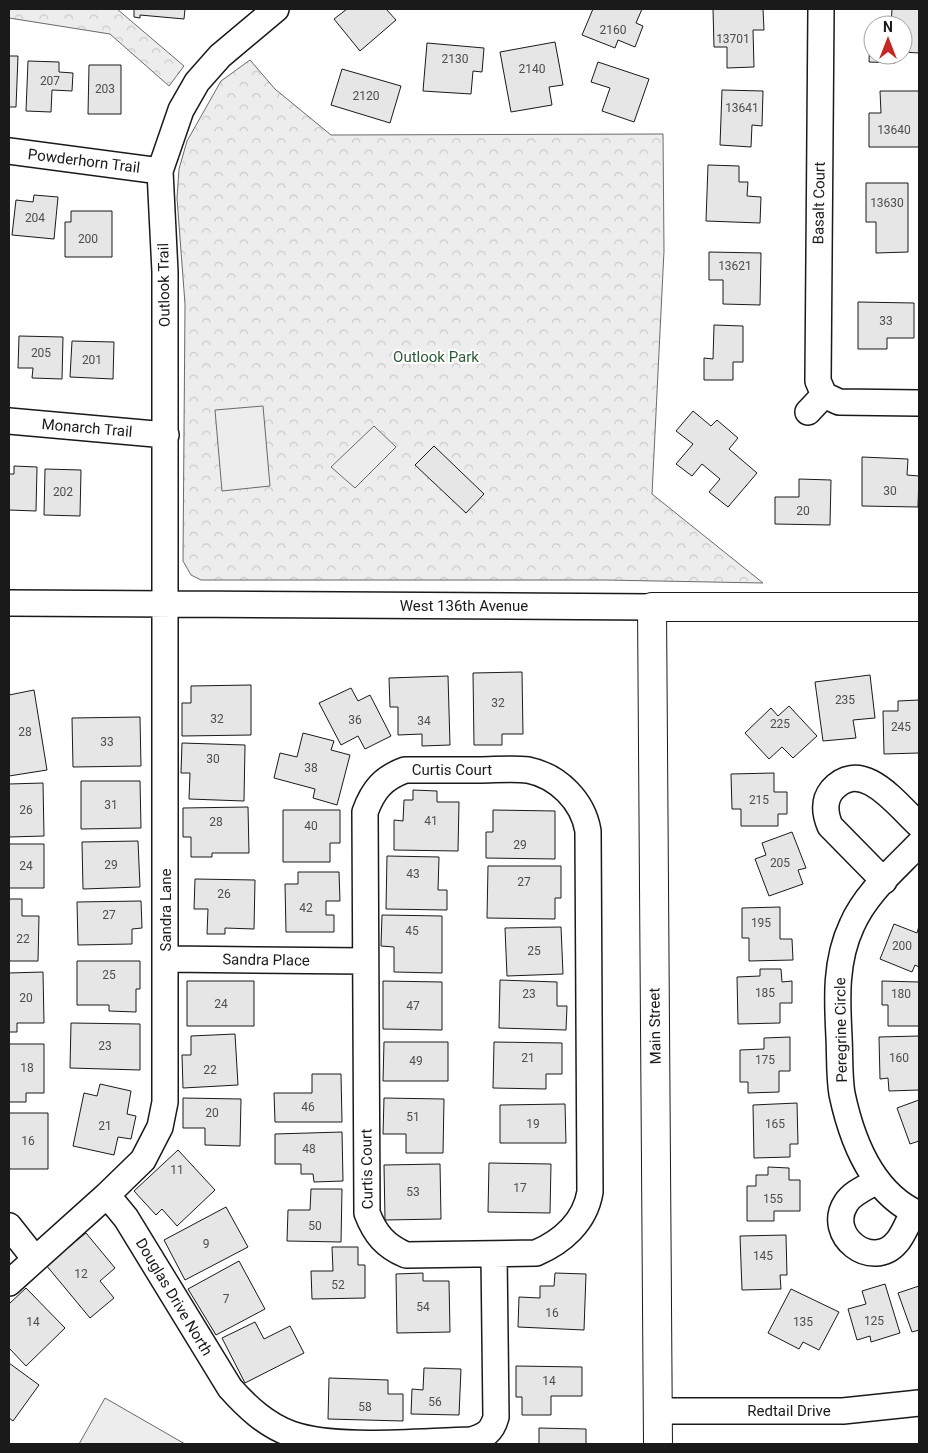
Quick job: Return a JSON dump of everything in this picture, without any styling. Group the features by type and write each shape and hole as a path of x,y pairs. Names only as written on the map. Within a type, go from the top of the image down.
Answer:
{"main road":[{"name":"West 136th Avenue","path":"652,607 919,607"},
{"name":"Main Street","path":"652,607 658,1444"}],"street":[{"name":"Outlook Trail","path":"166,604 165,272 160,171 181,110 197,82 220,56 276,9"},
{"name":"Basalt Court","path":"821,9 818,381 816,403 919,403"},
{"name":"Powderhorn Trail","path":"9,151 160,171"},
{"name":"Monarch Trail","path":"9,421 166,435"},
{"name":"West 136th Avenue","path":"9,602 652,607"},
{"name":"Sandra Lane","path":"107,1195 143,1160 160,1127 165,1102 167,959 166,604"},
{"name":"Curtis Court","path":"405,770 527,770 548,776 577,801 586,816 588,831 589,1200 573,1227 550,1247 531,1254 494,1255 406,1254 394,1250 381,1240 372,1229 367,1213 366,812 371,796 382,782 405,770"},
{"path":"884,881 830,826 826,816 826,804 830,792 838,784 852,778 872,782 919,825"},
{"name":"Peregrine Circle","path":"916,1213 902,1206 877,1181 851,1127 842,1093 838,981 842,952 851,926 866,900 919,844"},
{"name":"Sandra Place","path":"167,959 366,961"},
{"path":"877,1181 852,1196 841,1214 841,1224 845,1237 853,1246 870,1252 887,1250 897,1243 916,1213"},
{"path":"9,1284 35,1258 107,1195"},
{"name":"Douglas Drive North","path":"107,1195 126,1218 230,1388 246,1406 267,1422 291,1434 318,1440 359,1443"},
{"path":"9,1226 35,1258"},
{"path":"359,1443 471,1440 485,1436 494,1426 496,1417 494,1255"},
{"name":"Redtail Drive","path":"658,1411 843,1411 919,1403"}],"green space":[{"path":"9,9 117,9 184,66 169,86 110,34 9,18"},
{"name":"Outlook Park","path":"250,60 275,89 331,135 663,134 664,251 652,494 763,583 605,580 201,580 191,575 183,561 185,304 177,198 179,169 187,141 221,81"}],"shaded area":[{"path":"263,406 270,486 222,491 215,410"},
{"path":"374,426 396,447 355,488 331,467"},
{"path":"105,1398 185,1444 79,1444"}],"building":[{"path":"134,9 185,9 184,19 140,15 140,18 134,17"},
{"path":"347,9 386,9 396,20 360,51 334,19"},
{"path":"593,9 642,9 636,23 643,26 635,47 618,40 615,48 582,35"},
{"path":"713,9 763,9 764,30 753,30 754,67 727,68 727,47 714,47"},
{"path":"892,9 919,9 919,53 913,53 913,15 892,15"},
{"path":"555,42 563,85 549,87 552,105 511,112 500,52"},
{"path":"427,43 484,48 482,72 473,71 471,94 423,91"},
{"path":"9,56 18,56 16,107 9,107"},
{"path":"28,61 59,62 59,72 73,73 72,91 52,90 51,112 26,111"},
{"path":"598,62 649,79 634,122 602,111 610,88 591,82"},
{"path":"89,65 121,65 121,114 88,114"},
{"path":"342,69 401,86 390,123 331,105"},
{"path":"722,90 763,91 762,126 752,125 751,147 720,145"},
{"path":"880,91 919,91 919,147 869,147 869,113 881,113"},
{"path":"708,165 739,166 739,182 748,182 747,196 761,197 760,223 706,221"},
{"path":"866,183 908,183 908,252 876,253 876,222 866,222"},
{"path":"34,195 58,197 54,239 12,235 16,200 33,202"},
{"path":"71,211 112,211 112,257 65,257 65,222 71,222"},
{"path":"709,252 761,253 760,305 723,304 723,280 709,280"},
{"path":"858,302 914,303 914,338 887,338 887,349 858,349"},
{"path":"714,325 743,326 743,362 733,362 733,380 704,380 704,358 713,359"},
{"path":"19,336 63,337 62,379 32,378 33,368 18,368"},
{"path":"72,341 114,342 113,379 70,377"},
{"path":"693,411 711,426 717,420 738,438 729,449 757,473 728,507 709,492 720,479 702,464 692,476 676,464 693,444 676,431"},
{"path":"434,446 484,494 466,513 415,465"},
{"path":"862,457 908,459 907,475 919,476 918,507 862,506"},
{"path":"14,466 37,467 36,511 9,510 9,474 14,474"},
{"path":"45,469 81,470 80,516 44,515"},
{"path":"799,479 831,480 830,525 775,524 775,497 799,497"},
{"path":"522,672 523,734 502,734 502,745 474,745 473,673"},
{"path":"870,675 875,718 853,720 856,738 823,741 815,682"},
{"path":"448,676 450,745 422,746 422,734 398,735 398,707 390,707 389,678"},
{"path":"251,685 251,735 182,736 182,703 191,703 191,686"},
{"path":"351,688 358,701 370,695 391,736 365,749 358,736 341,745 319,703"},
{"path":"34,690 47,770 9,776 9,695"},
{"path":"919,700 919,753 884,754 883,711 898,711 898,701"},
{"path":"789,706 817,736 793,758 782,747 769,759 745,733 771,708 778,716"},
{"path":"140,717 141,766 73,767 72,718"},
{"path":"303,733 334,741 331,750 350,755 337,805 313,798 315,789 274,778 280,753 297,757"},
{"path":"182,743 245,745 244,801 189,799 190,773 181,773"},
{"path":"774,773 774,792 787,792 787,814 778,814 778,826 741,826 741,809 732,809 731,774"},
{"path":"81,781 140,781 141,828 81,829"},
{"path":"43,783 44,836 9,837 9,784"},
{"path":"413,790 437,791 437,802 459,802 458,851 394,850 394,820 403,821 404,800 413,800"},
{"path":"248,807 249,853 212,853 212,857 191,857 191,837 183,837 183,808"},
{"path":"283,810 340,810 340,843 330,843 330,862 283,862"},
{"path":"493,810 555,811 555,859 486,858 486,832 493,832"},
{"path":"792,832 806,868 798,870 803,884 769,896 755,859 766,855 762,843"},
{"path":"138,841 140,887 83,889 82,842"},
{"path":"9,844 44,844 44,888 9,888"},
{"path":"387,856 439,857 438,890 447,890 447,910 386,909"},
{"path":"488,866 561,866 561,898 555,898 555,919 487,918"},
{"path":"298,872 339,872 340,901 326,901 326,915 334,915 334,932 286,932 285,884 298,884"},
{"path":"195,879 255,880 254,929 225,928 225,934 207,934 208,909 194,909"},
{"path":"9,899 22,899 22,916 39,916 38,961 9,961"},
{"path":"141,901 142,928 132,929 132,944 78,945 77,902"},
{"path":"780,907 780,939 792,939 793,960 749,961 749,938 742,938 742,908"},
{"path":"382,915 442,916 442,973 394,972 394,947 381,946"},
{"path":"894,924 917,933 919,926 919,967 915,965 912,972 880,959"},
{"path":"561,927 563,974 507,976 505,928"},
{"path":"77,961 140,961 140,989 136,989 136,1012 109,1011 109,1005 77,1005"},
{"path":"760,969 781,969 782,982 792,981 792,1003 780,1003 780,1023 738,1024 737,977 760,976"},
{"path":"43,972 44,1023 17,1023 17,1032 9,1032 9,973"},
{"path":"500,980 557,982 557,1006 567,1006 566,1030 499,1028"},
{"path":"187,981 254,981 254,1026 187,1026"},
{"path":"383,981 442,982 442,1030 383,1029"},
{"path":"882,981 919,982 919,1026 888,1026 888,1005 882,1005"},
{"path":"71,1023 140,1024 140,1070 70,1068"},
{"path":"235,1034 238,1085 183,1088 182,1055 191,1055 191,1036"},
{"path":"919,1036 919,1090 889,1091 888,1078 880,1079 879,1037"},
{"path":"790,1037 790,1071 779,1071 779,1092 748,1093 748,1082 740,1082 740,1050 764,1049 764,1038"},
{"path":"384,1042 448,1042 448,1081 383,1081"},
{"path":"494,1042 562,1043 562,1074 546,1074 546,1089 493,1088"},
{"path":"9,1044 44,1044 44,1093 26,1093 26,1102 9,1102"},
{"path":"312,1074 341,1074 342,1122 275,1122 274,1093 312,1093"},
{"path":"100,1084 131,1091 127,1114 136,1116 131,1139 118,1137 114,1155 73,1146 84,1093 97,1096"},
{"path":"183,1098 241,1099 240,1146 205,1145 205,1128 183,1128"},
{"path":"384,1098 444,1099 443,1153 406,1153 406,1134 383,1134"},
{"path":"919,1100 919,1141 910,1144 897,1108"},
{"path":"797,1103 798,1144 790,1144 790,1157 754,1158 753,1105"},
{"path":"565,1104 566,1143 500,1143 500,1105"},
{"path":"9,1113 48,1113 48,1169 9,1169"},
{"path":"342,1132 343,1181 314,1182 313,1174 301,1174 301,1164 275,1164 275,1134"},
{"path":"178,1150 215,1190 177,1226 162,1209 156,1215 134,1191"},
{"path":"489,1163 551,1164 550,1213 488,1212"},
{"path":"440,1164 441,1219 385,1220 384,1165"},
{"path":"768,1167 789,1168 789,1180 800,1180 800,1211 774,1211 774,1221 747,1221 747,1186 756,1186 756,1175 768,1175"},
{"path":"311,1189 342,1189 341,1242 287,1241 288,1210 310,1210"},
{"path":"226,1207 248,1247 185,1280 164,1240"},
{"path":"86,1233 115,1268 100,1281 114,1298 90,1318 46,1265"},
{"path":"786,1235 787,1275 780,1275 781,1289 742,1290 740,1236"},
{"path":"332,1247 358,1247 358,1265 365,1265 365,1298 312,1299 311,1271 333,1271"},
{"path":"239,1261 265,1309 216,1335 188,1289"},
{"path":"423,1273 423,1281 449,1281 450,1332 397,1333 396,1274"},
{"path":"555,1273 586,1274 584,1330 518,1327 519,1297 540,1298 540,1286 554,1286"},
{"path":"885,1284 900,1333 871,1342 870,1336 857,1340 848,1309 866,1304 862,1291"},
{"path":"919,1286 919,1330 912,1332 898,1293"},
{"path":"26,1288 65,1328 26,1366 9,1348 9,1304"},
{"path":"791,1289 839,1312 819,1350 803,1342 799,1349 768,1333"},
{"path":"255,1322 264,1339 290,1326 304,1353 245,1383 222,1338"},
{"path":"9,1363 39,1385 13,1421 9,1418"},
{"path":"516,1366 582,1367 582,1396 551,1396 551,1415 522,1415 522,1397 516,1397"},
{"path":"424,1368 461,1369 459,1415 411,1414 412,1389 423,1390"},
{"path":"329,1378 388,1380 388,1394 403,1394 403,1421 328,1419"},
{"path":"539,1428 586,1429 586,1444 539,1444"}]}
